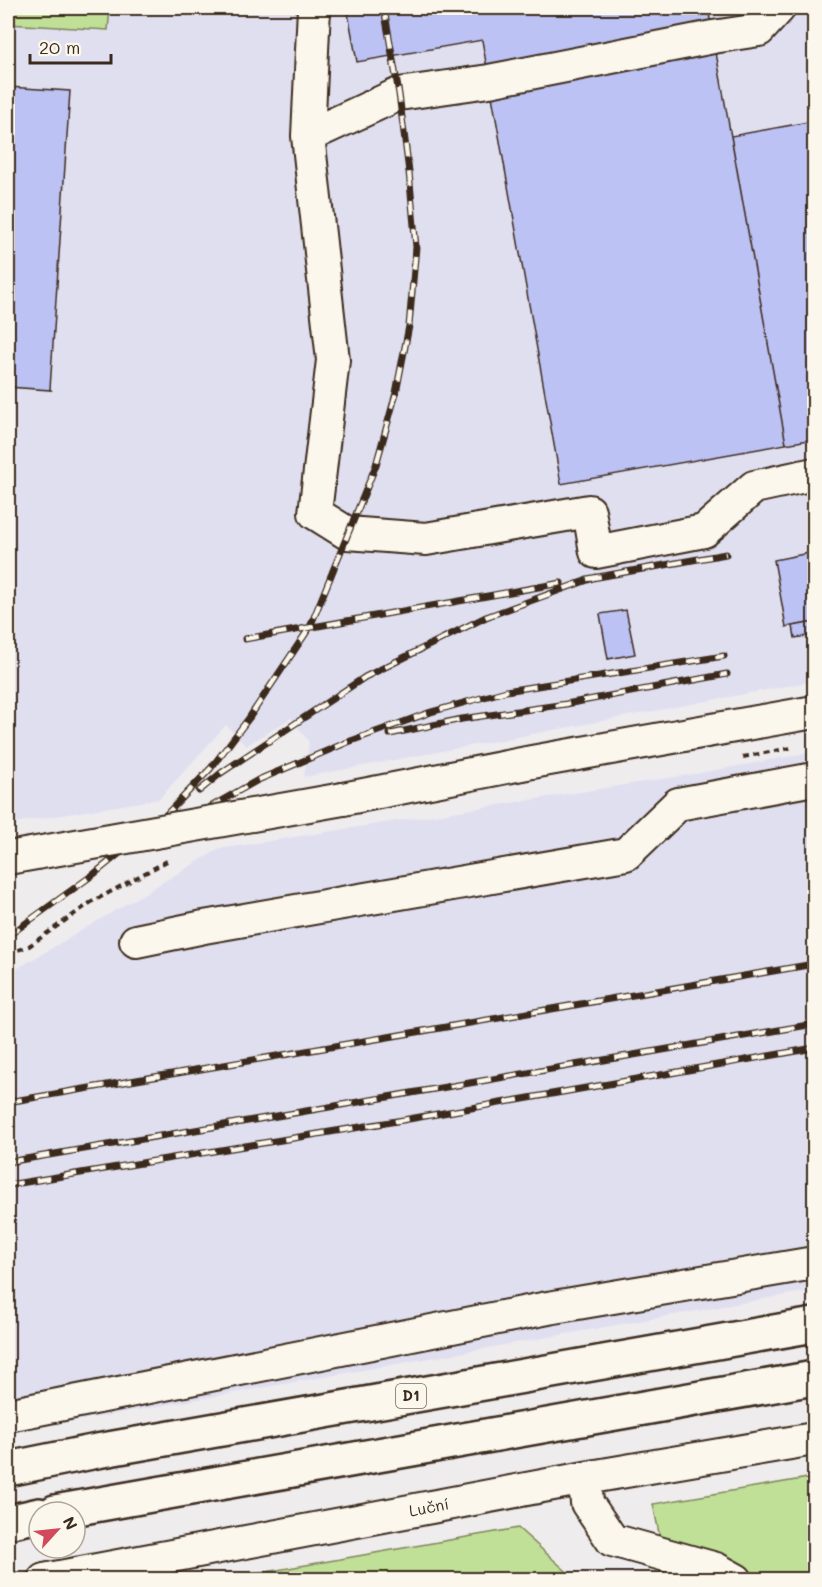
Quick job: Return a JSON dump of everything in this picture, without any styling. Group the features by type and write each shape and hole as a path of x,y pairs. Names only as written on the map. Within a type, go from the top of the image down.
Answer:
{"highway":[{"name":"D1","path":"8,1469 97,1451 814,1325"},
{"path":"87,1506 814,1378"},
{"path":"8,1522 27,1518"}],"street":[{"path":"314,8 308,136 333,360 315,513 347,533 426,539 589,511 596,552 704,531 754,487 814,474"},
{"path":"308,136 399,94 489,81 759,30 779,8"},
{"path":"8,858 814,712"},
{"path":"136,941 215,925 626,854 678,804 814,779"},
{"path":"8,1415 548,1308 814,1263"},
{"name":"Luční","path":"44,1580 585,1478 814,1439"},
{"path":"585,1478 587,1503 612,1540 716,1569 736,1580"}],"path":[{"path":"736,758 795,747"},
{"path":"8,950 15,951 29,946 90,903 172,859"}],"shaded area":[{"path":"110,8 814,8 814,681 304,777 309,742 291,718 246,746 226,725 159,799 8,824 8,24 108,30"},
{"path":"814,752 814,1290 8,1433 8,974 219,849 694,774"}],"green space":[{"path":"8,8 110,8 108,30 8,24"},
{"path":"814,1477 814,1579 770,1579 661,1543 653,1504"},
{"path":"518,1528 575,1579 225,1579"}],"building":[{"path":"347,8 708,8 786,444 561,484 482,40 357,62"},
{"path":"8,87 70,91 51,390 8,387"},
{"path":"814,121 814,439 786,444 731,136"},
{"path":"814,552 814,622 786,627 774,560"},
{"path":"626,610 635,654 608,659 600,614"},
{"path":"814,622 814,635 795,638 793,626"}],"railway":[{"path":"163,818 211,768 249,718 310,627 376,465 396,393 409,326 416,247 399,94 384,8"},
{"path":"587,579 726,554"},
{"path":"199,791 221,773 365,677 486,617 596,577"},
{"path":"245,639 561,583"},
{"path":"136,849 258,780 348,742 431,712 506,691 724,656"},
{"path":"390,734 462,719 566,704 727,674"},
{"path":"8,936 94,874 168,814"},
{"path":"8,1102 814,964"},
{"path":"8,1162 814,1024"},
{"path":"8,1185 403,1120 814,1048"}]}
